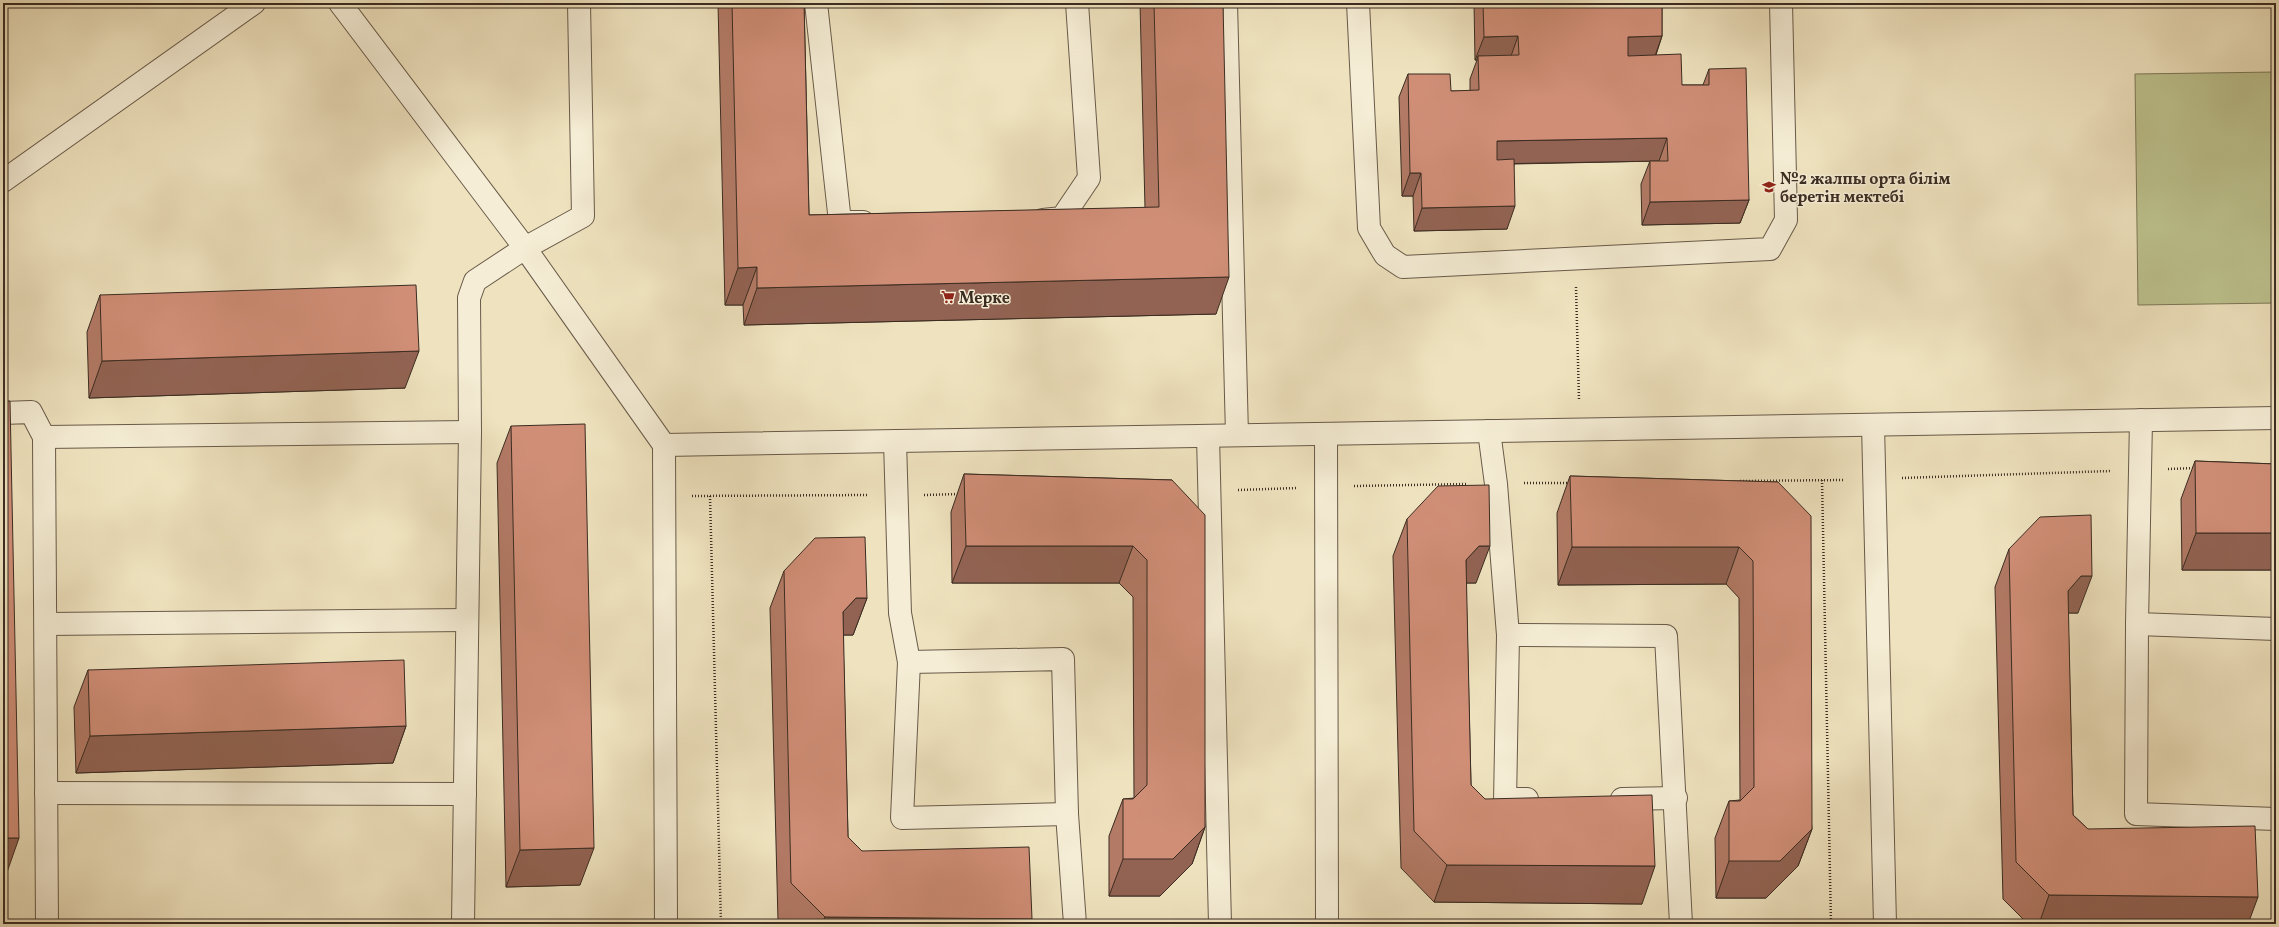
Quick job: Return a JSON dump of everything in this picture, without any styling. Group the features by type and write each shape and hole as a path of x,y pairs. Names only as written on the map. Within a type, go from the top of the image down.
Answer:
{"street":[{"path":"3,180 254,3"},
{"path":"340,3 525,248 664,445 666,924"},
{"path":"463,924 470,432 469,298 475,281 525,248 583,216 579,3"},
{"path":"816,3 840,222 887,222"},
{"path":"1026,222 1062,218 1089,178 1077,3"},
{"path":"1226,3 1237,435"},
{"path":"1358,3 1369,228 1385,255 1403,267 1770,249 1786,220 1781,3"},
{"path":"3,413 31,412 44,437 47,924"},
{"path":"664,445 2276,418"},
{"path":"2141,420 2137,624 2136,814 2276,819"},
{"path":"1873,424 1885,924"},
{"path":"1489,431 1496,484 1508,635 1505,803 1507,799 1545,799"},
{"path":"44,437 470,432"},
{"path":"1326,434 1327,924"},
{"path":"1208,436 1220,924"},
{"path":"895,441 900,613 909,662 902,818 1067,814"},
{"path":"46,624 467,620"},
{"path":"2137,624 2276,629"},
{"path":"1508,635 1666,636 1676,798 1681,924"},
{"path":"909,662 1063,659 1067,814 1075,924"},
{"path":"46,793 465,794"},
{"path":"1599,799 1676,798"}],"path":[{"path":"1575,258 1580,430"},
{"path":"1822,480 1831,924"},
{"path":"710,496 720,924"}],"green space":[{"path":"2276,72 2276,303 2138,305 2135,74"}],"building":[{"path":"732,3 804,3 809,215 1159,207 1154,3 1223,3 1229,277 757,288 757,267 738,268"},
{"path":"1483,3 1662,3 1662,36 1628,37 1628,56 1681,54 1682,85 1709,85 1709,69 1746,68 1749,200 1650,202 1650,161 1668,161 1667,138 1497,141 1497,160 1514,159 1515,206 1422,208 1421,173 1410,173 1408,74 1450,74 1451,91 1479,90 1478,56 1519,55 1518,36 1484,37"},
{"path":"416,285 419,351 102,361 100,295"},
{"path":"3,401 10,401 19,838 3,838"},
{"path":"585,424 594,848 520,850 511,426"},
{"path":"2195,461 2276,464 2276,533 2196,533"},
{"path":"964,474 1172,480 1205,515 1205,827 1173,859 1123,859 1123,799 1133,799 1147,785 1147,560 1133,546 966,546"},
{"path":"1570,476 1778,482 1811,516 1812,829 1780,861 1729,861 1729,801 1740,801 1754,787 1753,561 1739,547 1572,547"},
{"path":"1489,485 1490,546 1479,546 1466,560 1471,785 1485,799 1652,795 1655,866 1447,865 1414,831 1407,519 1438,486"},
{"path":"2091,515 2092,576 2081,576 2068,591 2073,815 2088,829 2255,826 2258,897 2049,895 2016,862 2009,549 2040,517"},
{"path":"865,537 867,598 856,598 843,612 848,837 862,851 1029,847 1032,919 825,917 791,883 784,571 815,538"},
{"path":"404,660 406,726 90,736 88,670"}],"place":[{"name":"№2 жалпы орта білім беретін мектебі","path":"1769,187"},
{"name":"Мерке","path":"948,297"}]}
